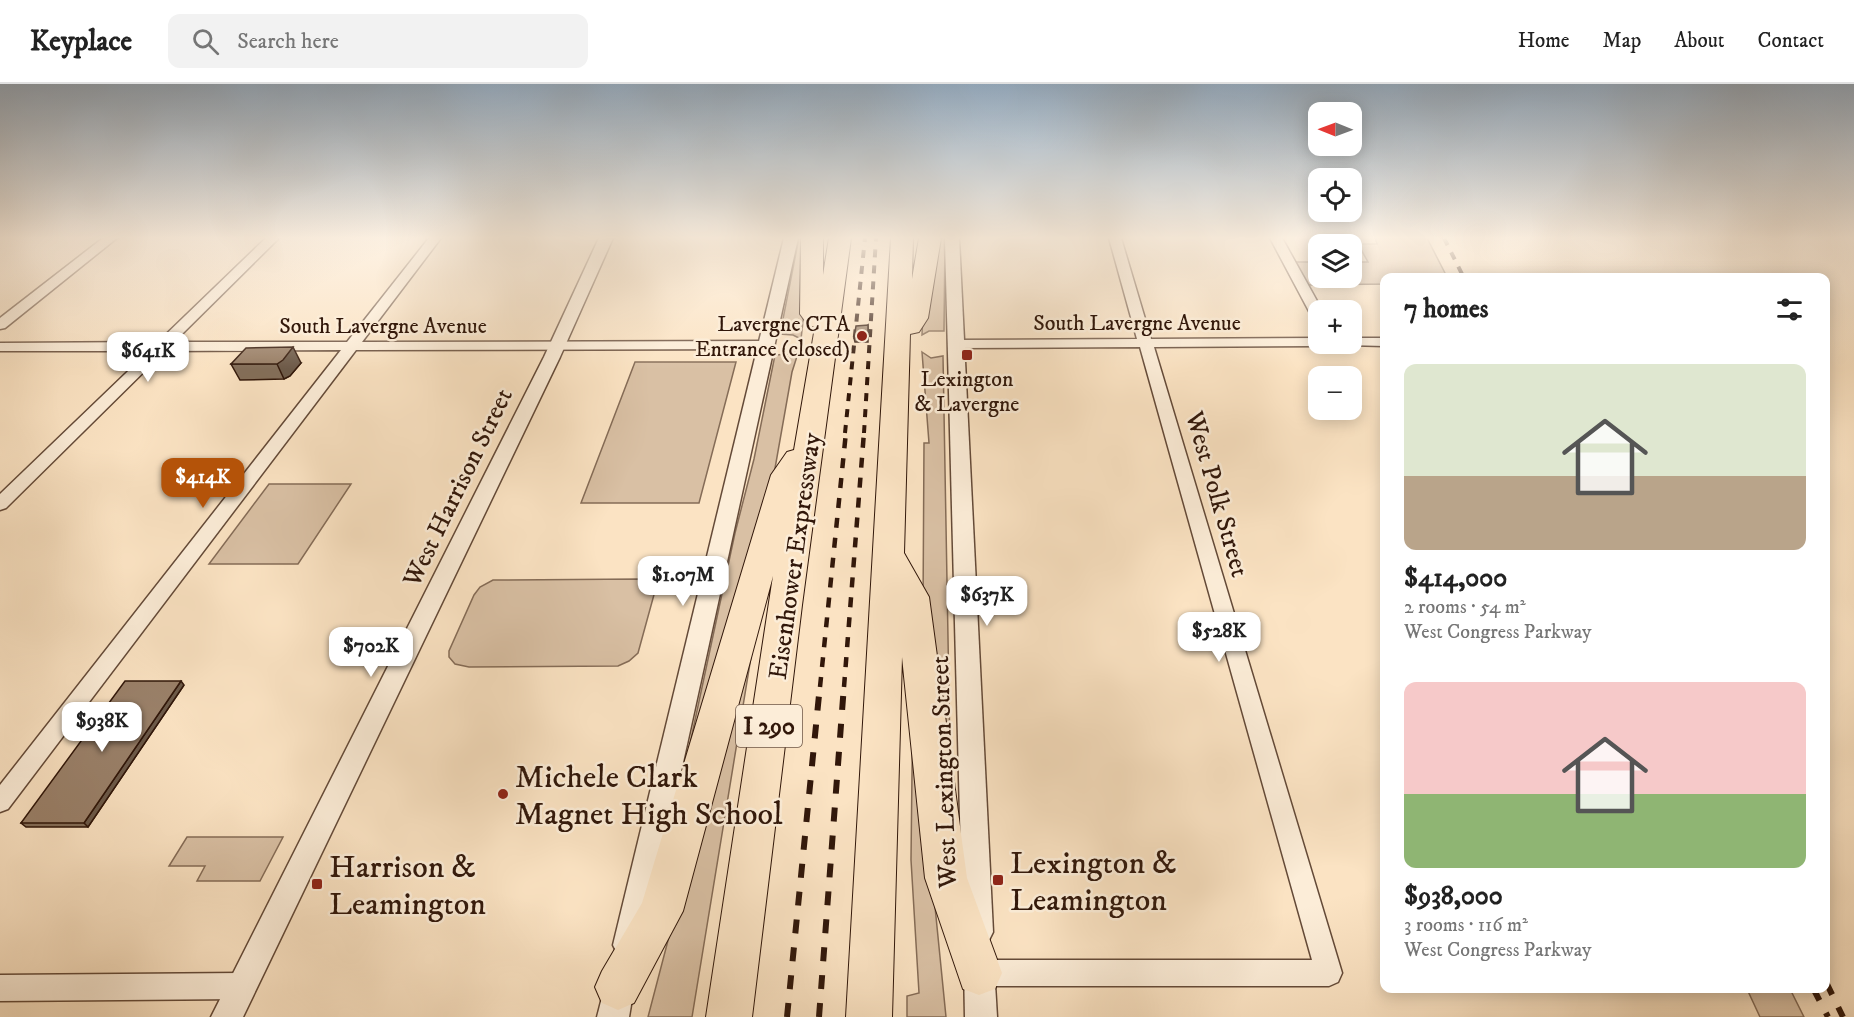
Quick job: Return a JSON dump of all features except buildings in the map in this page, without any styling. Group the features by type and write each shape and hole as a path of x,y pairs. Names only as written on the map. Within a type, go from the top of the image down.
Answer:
{"highway":[{"path":"812,282 812,314 827,334"},
{"name":"Eisenhower Expressway","path":"729,1017 785,605 834,282"},
{"path":"869,1017 900,282"},
{"path":"896,348 916,318 922,282"},
{"path":"616,1002 661,911 786,475 812,435"},
{"path":"890,554 912,597 946,878 979,973"}],"street":[{"path":"0,325 55,282"},
{"path":"0,504 228,282"},
{"path":"0,802 402,282"},
{"name":"West Harrison Street","path":"227,1017 586,282"},
{"path":"616,1002 709,586 781,282"},
{"name":"West Lexington Street","path":"954,282 981,1017"},
{"name":"West Polk Street","path":"979,973 1329,973 1128,282"},
{"path":"1300,282 1310,300"},
{"name":"South Lavergne Avenue","path":"956,344 1308,342"},
{"path":"1362,342 1380,342"},
{"name":"South Lavergne Avenue","path":"0,347 767,345"},
{"path":"0,988 242,986"}],"shaded area":[{"path":"790,282 806,282 801,339 793,335 780,334"},
{"path":"928,282 945,282 944,331 929,331 922,335"},
{"path":"1362,282 1380,282 1380,284 1362,284"},
{"path":"799,350 792,372 768,508 670,837 775,355 792,354"},
{"path":"922,352 931,358 943,356 951,807 923,609 924,443 929,443"},
{"path":"635,362 736,362 699,503 581,503"},
{"path":"269,484 351,484 298,564 209,564"},
{"path":"640,579 652,582 655,591 638,653 629,661 618,666 469,667 455,664 449,657 449,651 474,595 480,587 493,580"},
{"path":"753,645 692,1017 648,1017 694,841"},
{"path":"913,686 946,1017 907,1017 907,996 919,993 911,860"},
{"path":"187,837 283,837 260,881 197,881 205,866 169,866"},
{"path":"1749,993 1792,993 1804,1017 1760,1017"}],"railway":[{"path":"845,433 861,282"},
{"path":"864,433 873,282"},
{"path":"820,687 846,432"},
{"path":"844,687 864,432"},
{"path":"787,1017 820,685"},
{"path":"819,1017 844,685"},
{"path":"1830,990 1843,1017"},
{"path":"1816,993 1828,1017"}],"place":[{"name":"Lavergne CTA Entrance (closed)","path":"862,336"},
{"name":"Lexington & Lavergne","path":"967,355"},
{"name":"Michele Clark Magnet High School","path":"503,794"},
{"name":"Lexington & Leamington","path":"998,880"},
{"name":"Harrison & Leamington","path":"317,884"}]}
